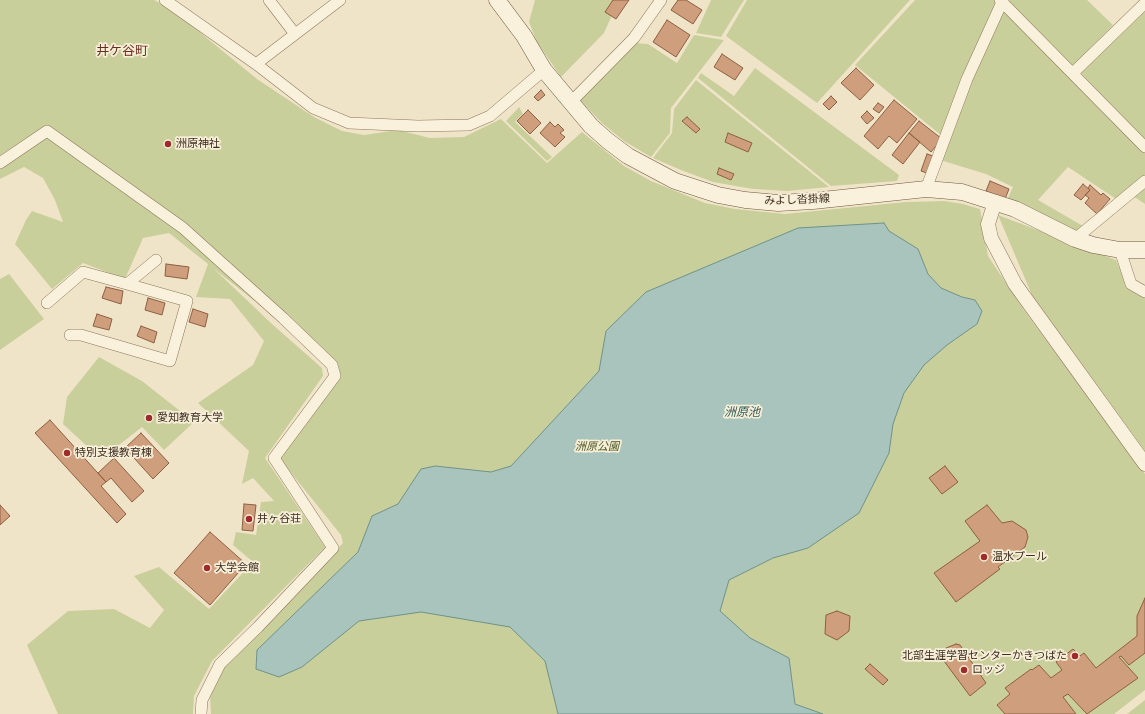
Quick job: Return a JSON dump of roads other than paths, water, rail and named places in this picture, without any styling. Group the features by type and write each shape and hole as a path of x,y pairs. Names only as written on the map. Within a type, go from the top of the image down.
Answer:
{"main road":[{"name":"みよし沓掛線","path":"497,0 524,36 544,70 570,103 608,141 628,156 675,181 718,195 745,200 778,203 813,201 926,189 962,192 1015,209 1075,239 1093,245 1120,250 1145,250"}],"street":[{"path":"165,0 256,64 313,108 349,123 418,126 469,125 490,116 544,70"},
{"path":"269,0 295,34"},
{"path":"256,64 340,0"},
{"path":"570,103 634,38 661,0"},
{"path":"926,189 967,79 1002,1 1145,147"},
{"path":"1073,73 1145,4"},
{"path":"0,163 47,131 183,228 283,318 332,365 334,376 274,458 333,548 258,627 220,664 202,700 201,714"},
{"path":"1075,239 1145,181"},
{"path":"995,202 988,224 992,238 1015,284 1145,464"},
{"path":"1120,250 1131,284 1145,292"},
{"path":"127,284 156,260"},
{"path":"47,303 83,272 187,301 170,361 81,335 70,336"}],"water":[{"name":"洲原池","path":"884,223 889,231 918,249 928,274 941,288 962,297 975,300 982,311 977,324 947,345 924,365 904,393 893,424 889,453 859,513 808,548 773,558 729,580 720,611 750,638 789,658 795,704 823,714 558,714 545,661 510,627 421,612 359,621 302,667 279,677 256,669 257,650 358,552 372,516 398,504 421,469 435,466 491,472 511,466 599,371 606,331 646,292 798,228"}],"place":[{"name":"洲原神社","path":"168,144"},
{"name":"愛知教育大学","path":"149,418"},
{"name":"特別支援教育棟","path":"67,453"},
{"name":"井ヶ谷荘","path":"249,519"},
{"name":"温水プール","path":"984,557"},
{"name":"大学会館","path":"207,568"},
{"name":"北部生涯学習センターかきつばた","path":"1075,656"},
{"name":"ロッジ","path":"964,670"}],"district":[{"name":"井ケ谷町","path":"122,51"}],"park label":[{"name":"洲原公園","path":"597,447"}]}
